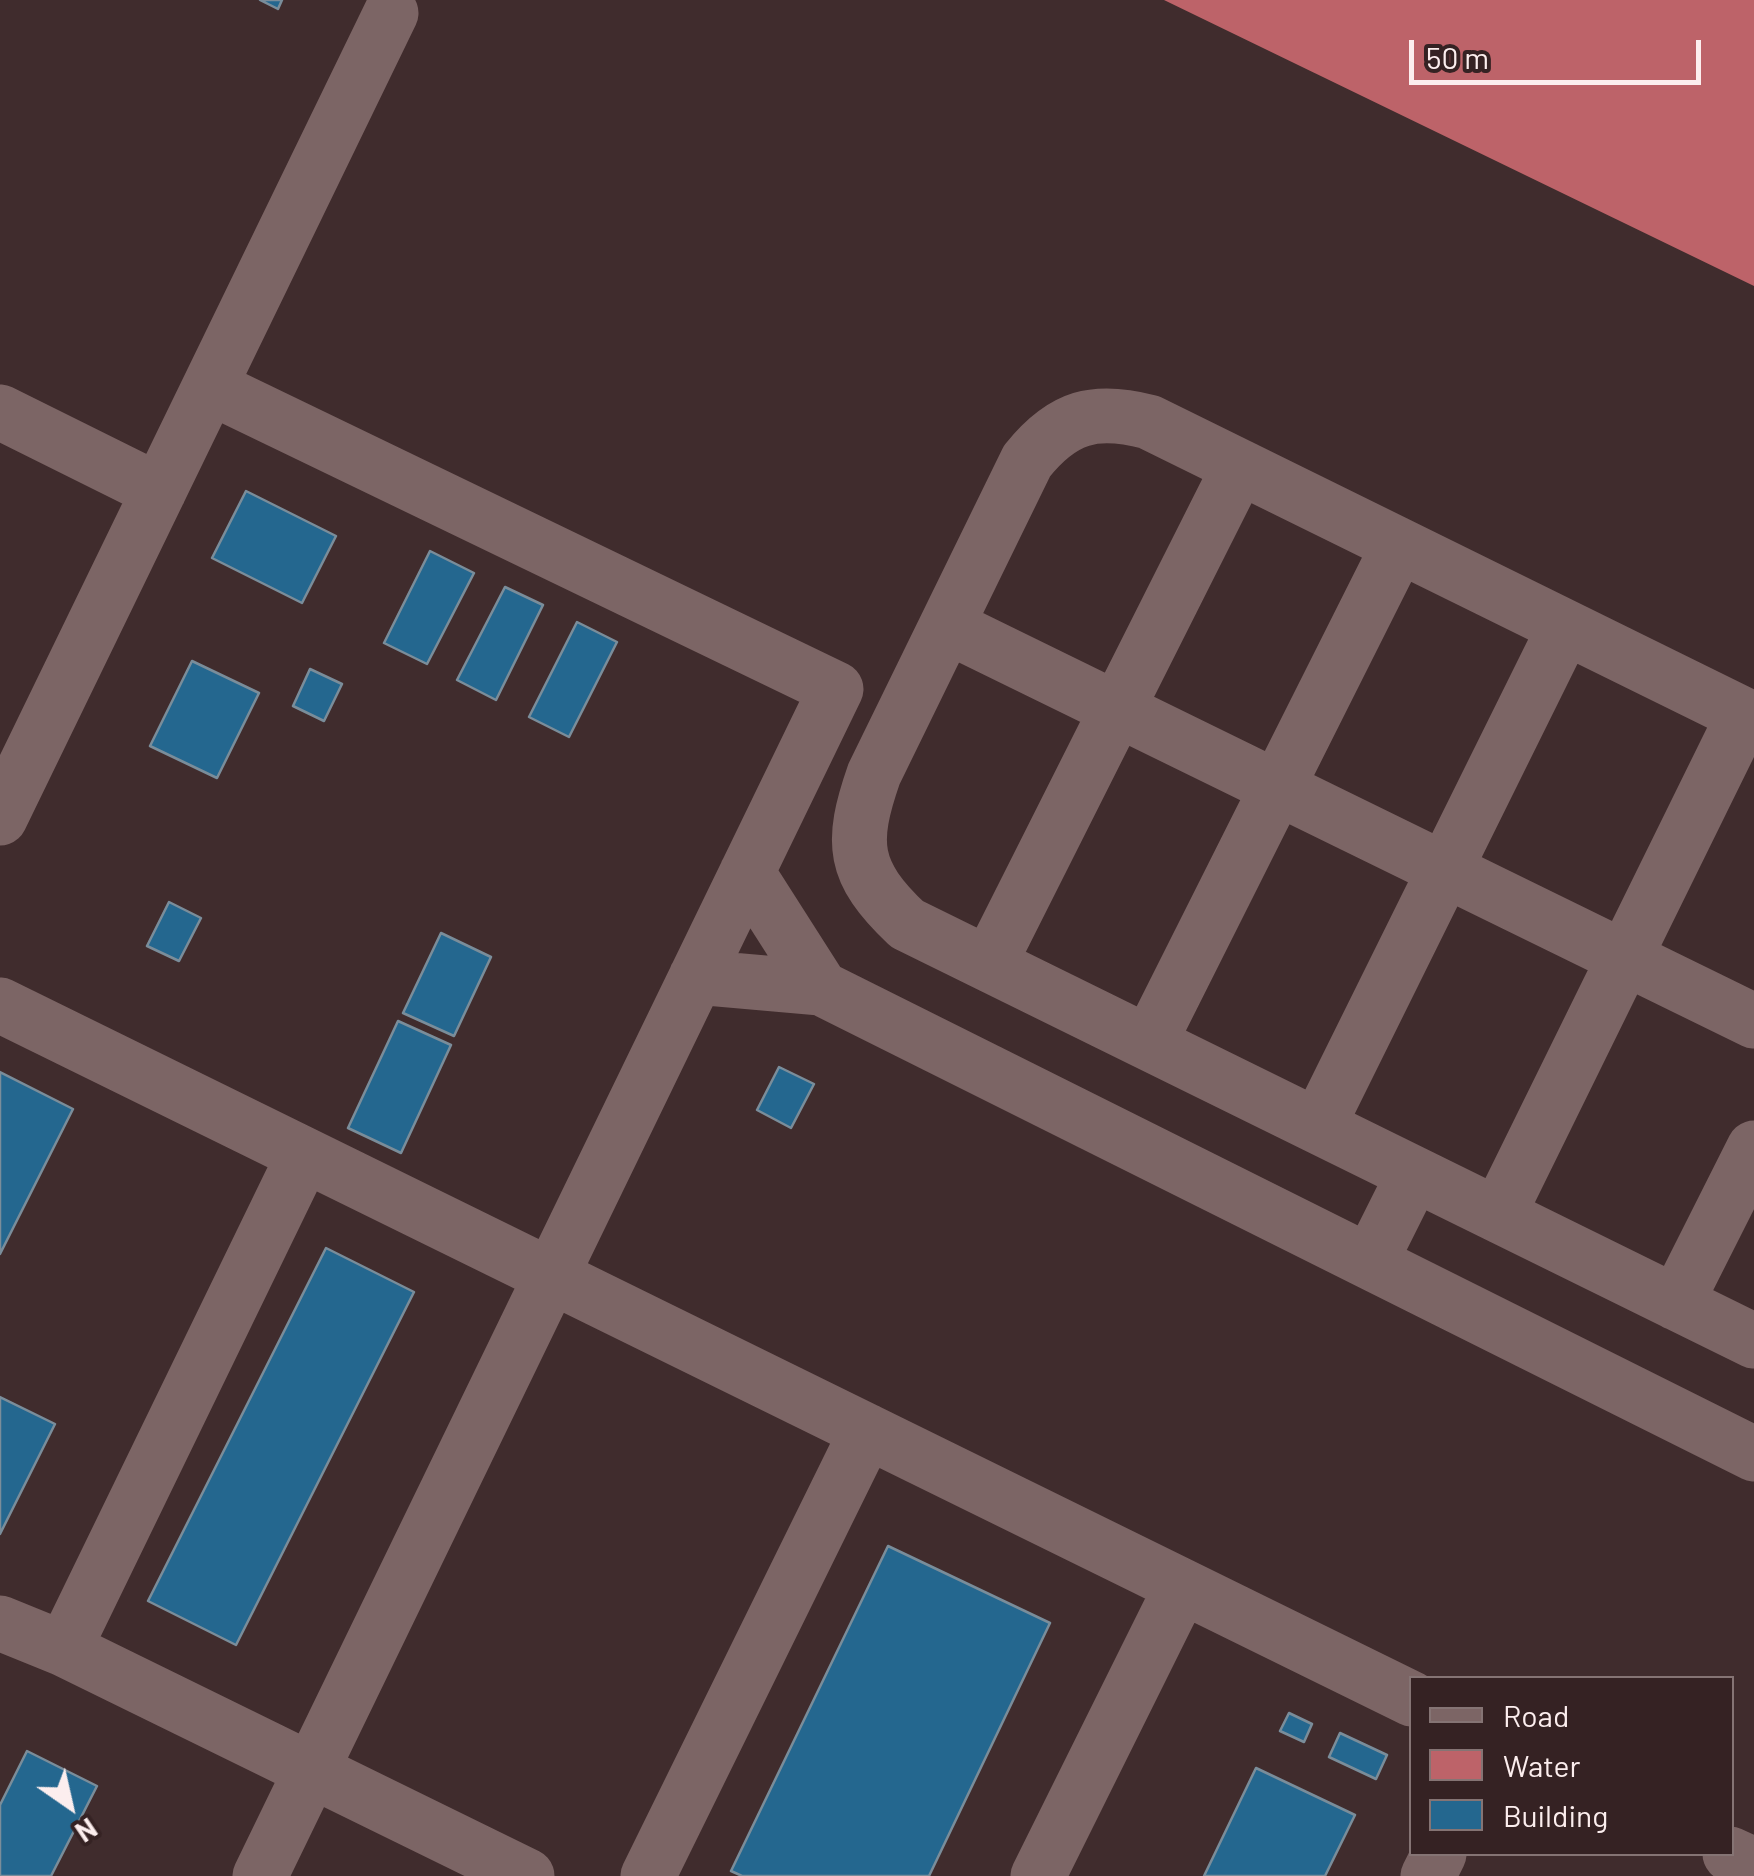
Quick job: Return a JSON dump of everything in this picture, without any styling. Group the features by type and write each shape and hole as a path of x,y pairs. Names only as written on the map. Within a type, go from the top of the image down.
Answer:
{"lane":[{"path":"0,818 391,13"},
{"path":"210,387 900,720"},
{"path":"0,412 158,491"},
{"path":"1498,1215 1749,718 1149,422 1115,414 1079,419 1047,436 1028,461 900,720 858,822 860,864 881,899 907,924 1754,1342"},
{"path":"990,964 1238,467"},
{"path":"1148,1043 1398,545"},
{"path":"947,626 1754,1022"},
{"path":"1318,1126 1565,627"},
{"path":"260,1876 836,689"},
{"path":"747,872 820,988"},
{"path":"696,977 820,988 1754,1454"},
{"path":"0,1004 1409,1697"},
{"path":"1676,1303 1754,1148"},
{"path":"64,1649 304,1154"},
{"path":"1370,1262 1414,1174"},
{"path":"648,1876 867,1431"},
{"path":"1038,1876 1182,1586"},
{"path":"0,1623 64,1649 527,1876"}],"water":[{"path":"1164,0 1754,0 1754,286"}],"building":[{"path":"260,0 282,0 278,9"},
{"path":"246,491 336,536 302,603 212,558"},
{"path":"430,551 474,573 427,664 384,643"},
{"path":"505,587 543,605 496,700 457,680"},
{"path":"577,622 617,642 569,737 529,717"},
{"path":"192,661 259,693 217,778 150,746"},
{"path":"310,669 342,684 324,721 293,706"},
{"path":"169,902 201,918 179,961 147,946"},
{"path":"441,933 491,957 454,1036 403,1013"},
{"path":"398,1021 451,1045 401,1153 348,1128"},
{"path":"779,1067 814,1084 791,1128 757,1110"},
{"path":"0,1072 73,1109 0,1254"},
{"path":"326,1248 414,1292 236,1645 148,1601"},
{"path":"0,1397 55,1424 0,1534"},
{"path":"888,1546 1050,1623 929,1876 742,1876 731,1871"},
{"path":"1289,1713 1312,1724 1304,1742 1280,1731"},
{"path":"1340,1733 1387,1755 1376,1779 1329,1757"},
{"path":"27,1751 97,1786 51,1876 0,1876 0,1805"},
{"path":"1256,1768 1355,1815 1325,1876 1204,1876"}]}
